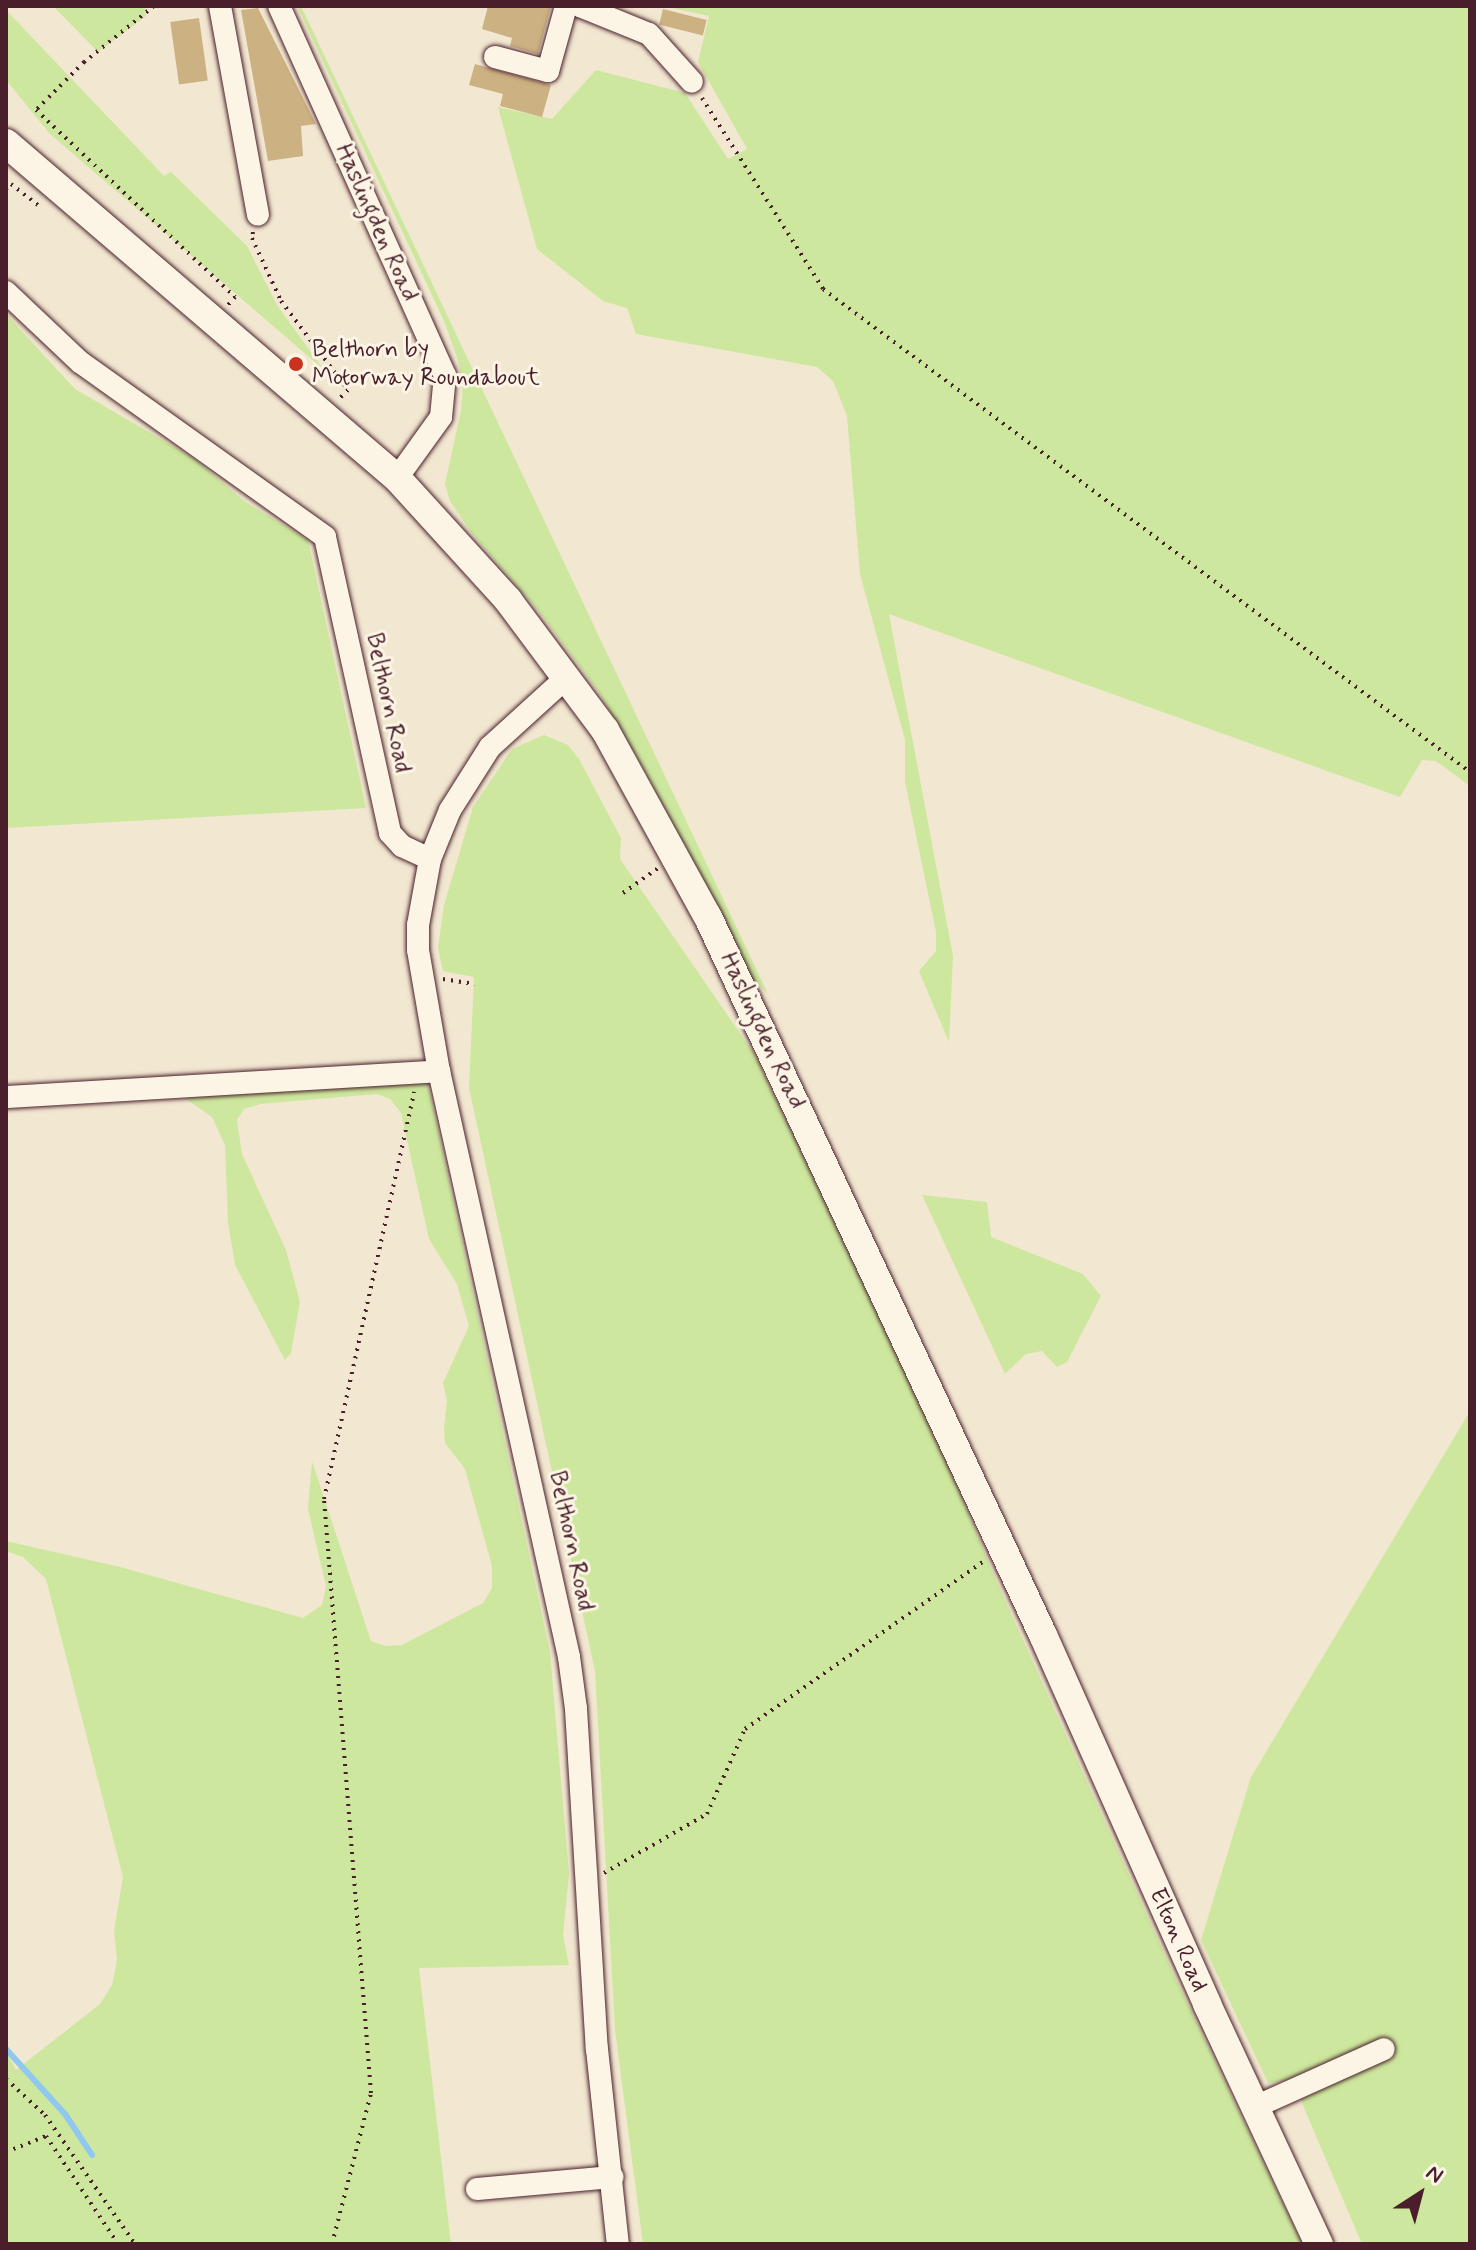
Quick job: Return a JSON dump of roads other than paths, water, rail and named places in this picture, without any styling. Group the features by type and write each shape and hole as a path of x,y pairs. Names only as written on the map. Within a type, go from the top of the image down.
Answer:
{"main road":[{"name":"Haslingden Road","path":"6,143 397,478 464,548 567,677 605,730 676,855 1043,1635"},
{"name":"Elton Road","path":"1043,1635 1319,2244"}],"street":[{"path":"220,6 258,215"},
{"name":"Haslingden Road","path":"279,6 445,375 441,417 397,478"},
{"path":"495,57 548,71 566,6"},
{"path":"580,6 649,34 692,82"},
{"name":"Belthorn Road","path":"6,292 80,362 325,537 390,833 402,846 430,859"},
{"name":"Belthorn Road","path":"567,677 490,747 450,810 430,859 418,925 428,1072 569,1657 576,1709 597,2049 618,2244"},
{"path":"6,1097 428,1072"},
{"path":"1255,2107 1384,2049"},
{"path":"477,2189 612,2177"}],"waterway":[{"path":"6,2049 65,2114 92,2155"}],"place":[{"name":"Belthorn by Motorway Roundabout","path":"296,364"}]}
